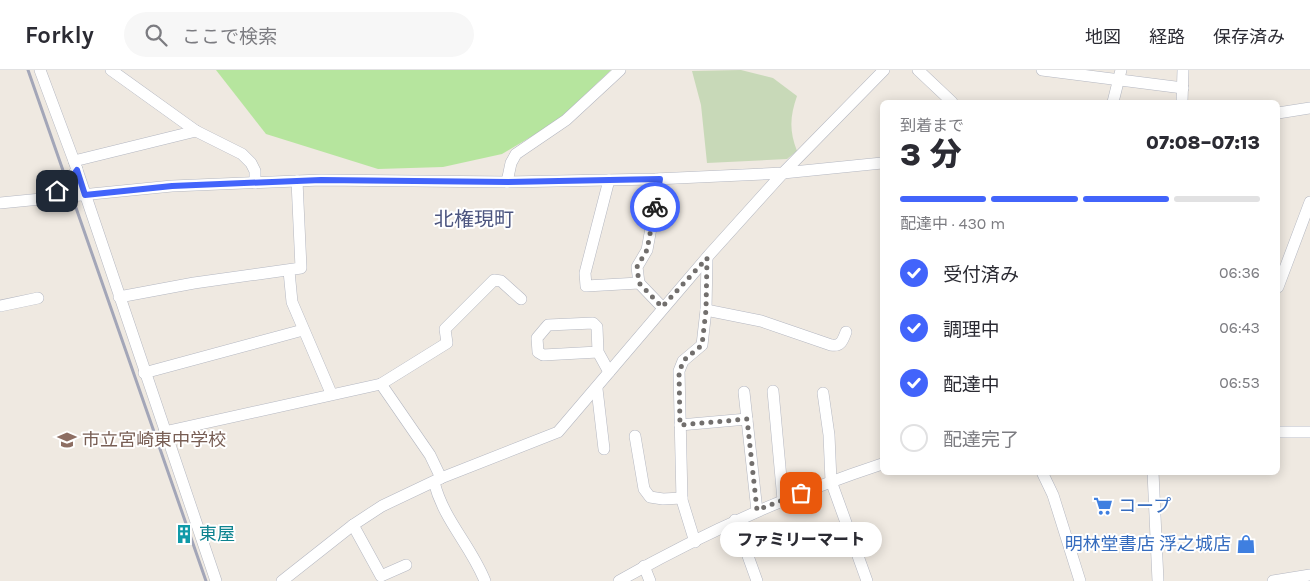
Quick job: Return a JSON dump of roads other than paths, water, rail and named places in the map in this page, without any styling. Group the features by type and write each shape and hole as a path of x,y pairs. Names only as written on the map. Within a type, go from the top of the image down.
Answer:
{"street":[{"path":"40,70 75,165 216,581"},
{"path":"111,70 196,131 242,154 251,163 255,171 255,183"},
{"path":"508,182 511,163 516,154 566,120 620,70"},
{"path":"282,581 353,525 382,506 437,480 558,432 597,389 608,372 662,307 783,173 884,70"},
{"path":"918,70 950,100"},
{"path":"1042,70 1120,75 1183,88"},
{"path":"1182,100 1183,70"},
{"path":"1114,100 1120,75"},
{"path":"1280,112 1310,108"},
{"path":"75,165 196,131"},
{"path":"0,203 172,186 296,181 508,182 660,179 783,173 880,163"},
{"path":"37,200 67,184 75,165"},
{"path":"660,179 647,250 637,267 639,283 662,307"},
{"path":"609,180 585,273 586,286 639,283"},
{"path":"119,297 194,283 289,272 301,268 296,181"},
{"path":"1280,283 1310,202"},
{"path":"696,542 682,498 679,372 684,360 702,345 706,310 707,258"},
{"path":"289,272 292,302 331,393"},
{"path":"164,432 331,393 380,384 447,343 445,329 494,280 501,281 521,299"},
{"path":"0,306 38,298"},
{"path":"706,310 761,321 836,346 842,343 846,332"},
{"path":"598,352 543,355 538,352 537,338 548,325 593,323 597,327 598,352 608,372"},
{"path":"144,373 303,330"},
{"path":"380,384 430,455 447,518 465,541 485,581"},
{"path":"597,389 604,449"},
{"path":"744,392 757,510"},
{"path":"773,392 783,500"},
{"path":"823,393 829,435 831,481 867,581"},
{"path":"680,425 747,419"},
{"path":"1280,432 1310,432"},
{"path":"635,436 644,489 650,497 663,499 682,498"},
{"path":"619,581 644,566 696,542 757,510 831,481 880,465"},
{"path":"1043,475 1053,495 1080,581"},
{"path":"1153,475 1158,581"},
{"path":"735,520 757,581"},
{"path":"353,525 381,576 406,565"},
{"path":"644,566 650,581"},
{"path":"1273,581 1310,575"}],"railway":[{"path":"28,70 206,581"}],"place":[{"name":"市立宮崎東中学校","path":"67,440"},
{"name":"ファミリーマート","path":"801,493"},
{"name":"コープ","path":"1103,506"},
{"name":"東屋","path":"184,534"},
{"name":"明林堂書店 浮之城店","path":"1246,544"}],"district":[{"name":"北権現町","path":"474,219"}]}
